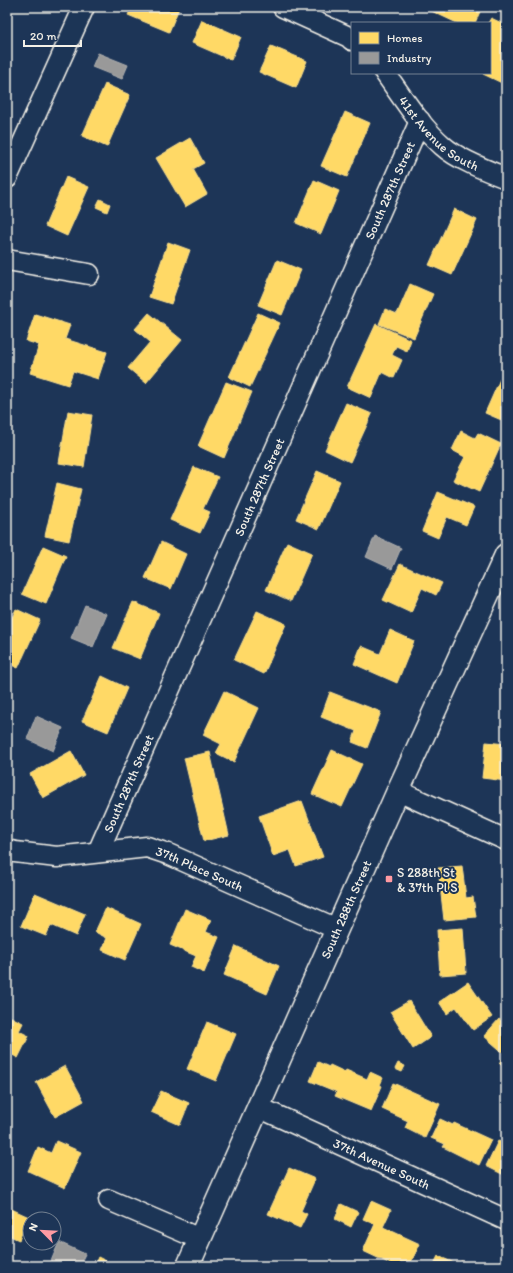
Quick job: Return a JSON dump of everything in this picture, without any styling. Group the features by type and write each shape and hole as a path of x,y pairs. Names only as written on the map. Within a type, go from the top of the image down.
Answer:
{"main road":[{"name":"South 288th Street","path":"188,1266 398,791 506,555"}],"street":[{"path":"7,178 84,7"},
{"path":"283,7 351,39"},
{"name":"41st Avenue South","path":"386,74 420,121 443,147 460,157 506,178"},
{"name":"South 287th Street","path":"98,852 420,121"},
{"path":"7,260 89,274"},
{"path":"398,791 506,840"},
{"name":"37th Place South","path":"7,850 57,857 148,848 168,854 337,929"},
{"name":"37th Avenue South","path":"258,1108 506,1220"},
{"path":"109,1200 200,1239"}],"building: Homes":[{"path":"132,7 179,8 169,32 128,15"},
{"path":"482,7 475,22 455,22 425,8"},
{"path":"491,18 506,25 506,80 504,84 483,74 491,74 491,22 489,22"},
{"path":"202,20 241,37 231,60 192,43"},
{"path":"271,46 307,61 296,88 259,72"},
{"path":"105,84 130,95 107,147 82,136"},
{"path":"345,112 370,123 347,177 321,166"},
{"path":"190,138 204,163 193,169 207,194 185,207 156,158"},
{"path":"66,177 89,187 67,236 45,226"},
{"path":"314,180 339,191 321,234 296,223"},
{"path":"100,199 110,204 107,212 96,207"},
{"path":"454,209 477,220 452,275 429,265"},
{"path":"168,242 190,250 171,304 149,297"},
{"path":"277,260 301,270 282,315 258,305"},
{"path":"410,284 433,294 414,338 379,324 385,309 397,314"},
{"path":"149,313 182,340 146,383 128,368 150,342 135,329"},
{"path":"258,313 280,323 250,387 229,377"},
{"path":"35,314 70,325 65,339 107,352 98,379 73,371 68,385 30,373 39,345 26,341"},
{"path":"376,324 411,340 407,351 396,346 392,355 402,360 394,378 382,372 371,398 347,387"},
{"path":"504,370 506,371 506,422 485,413"},
{"path":"226,382 252,392 224,458 198,446"},
{"path":"346,403 372,414 350,462 325,450"},
{"path":"68,411 92,415 84,467 59,463"},
{"path":"461,431 475,438 478,433 501,444 479,492 453,480 465,457 452,450"},
{"path":"194,467 218,477 203,509 210,512 200,533 170,520"},
{"path":"317,471 340,481 319,529 296,519"},
{"path":"57,483 81,489 69,541 45,536"},
{"path":"438,492 474,507 466,525 447,517 438,538 422,531"},
{"path":"161,542 186,554 171,589 145,578"},
{"path":"287,542 312,553 291,601 266,590"},
{"path":"43,546 66,556 46,604 22,594"},
{"path":"400,564 442,583 436,595 422,588 411,613 383,600"},
{"path":"133,602 159,613 140,659 113,648"},
{"path":"16,609 40,620 18,668 7,663 7,628"},
{"path":"257,611 286,624 264,674 234,660"},
{"path":"390,630 414,641 397,683 354,664 361,646 380,654"},
{"path":"102,676 127,688 108,732 82,721"},
{"path":"224,691 259,708 234,762 216,753 221,744 203,735"},
{"path":"330,692 381,712 367,748 352,742 356,731 321,717"},
{"path":"486,742 506,744 506,781 482,778"},
{"path":"332,750 362,764 342,807 312,794"},
{"path":"71,751 84,775 43,798 30,774"},
{"path":"210,752 229,835 204,841 184,758"},
{"path":"302,801 323,857 296,866 290,850 273,856 259,816"},
{"path":"462,866 466,898 473,897 476,917 444,920 438,868"},
{"path":"35,893 85,914 76,936 51,925 46,936 21,926"},
{"path":"106,908 141,924 125,960 102,950 107,938 95,932"},
{"path":"185,909 211,920 206,932 219,937 204,973 191,967 196,956 170,945"},
{"path":"463,928 466,973 440,975 437,930"},
{"path":"236,946 279,966 267,994 224,975"},
{"path":"468,982 492,1017 473,1030 456,1007 447,1014 439,1002"},
{"path":"409,1001 431,1037 413,1049 390,1012"},
{"path":"7,1015 23,1023 19,1031 29,1036 18,1058 7,1052"},
{"path":"499,1019 506,1024 506,1055 484,1036"},
{"path":"207,1022 236,1034 216,1081 187,1069"},
{"path":"506,1055 506,1069 499,1063"},
{"path":"318,1062 329,1067 330,1065 345,1072 346,1070 367,1079 370,1072 383,1078 380,1085 382,1086 371,1111 335,1096 337,1092 310,1081"},
{"path":"398,1063 405,1066 402,1072 395,1069"},
{"path":"65,1066 84,1101 55,1117 36,1082"},
{"path":"393,1083 440,1104 425,1138 405,1128 408,1121 382,1109"},
{"path":"161,1091 189,1103 180,1125 151,1112"},
{"path":"440,1119 453,1125 454,1123 491,1140 479,1165 443,1147 445,1144 431,1138"},
{"path":"56,1141 81,1152 65,1188 28,1171 38,1147 51,1153"},
{"path":"498,1141 506,1144 506,1176 486,1166"},
{"path":"289,1168 315,1179 301,1211 307,1214 300,1228 268,1214"},
{"path":"371,1201 391,1210 383,1227 420,1244 409,1266 395,1266 363,1251 375,1224 363,1219"},
{"path":"341,1204 358,1212 351,1227 335,1219"},
{"path":"7,1207 22,1214 22,1233 19,1240 10,1236 7,1243"},
{"path":"438,1256 459,1265 461,1261 472,1266 433,1266"},
{"path":"98,1257 116,1266 94,1266"}],"building: Industry":[{"path":"98,53 128,65 122,79 92,67"},
{"path":"375,536 401,548 392,569 366,557"},
{"path":"85,605 107,614 93,647 71,638"},
{"path":"36,716 63,728 53,751 27,739"},
{"path":"62,1243 85,1254 79,1266 49,1266 55,1251 62,1251"}],"place":[{"name":"S 288th St & 37th Pl S","path":"389,879"}]}
